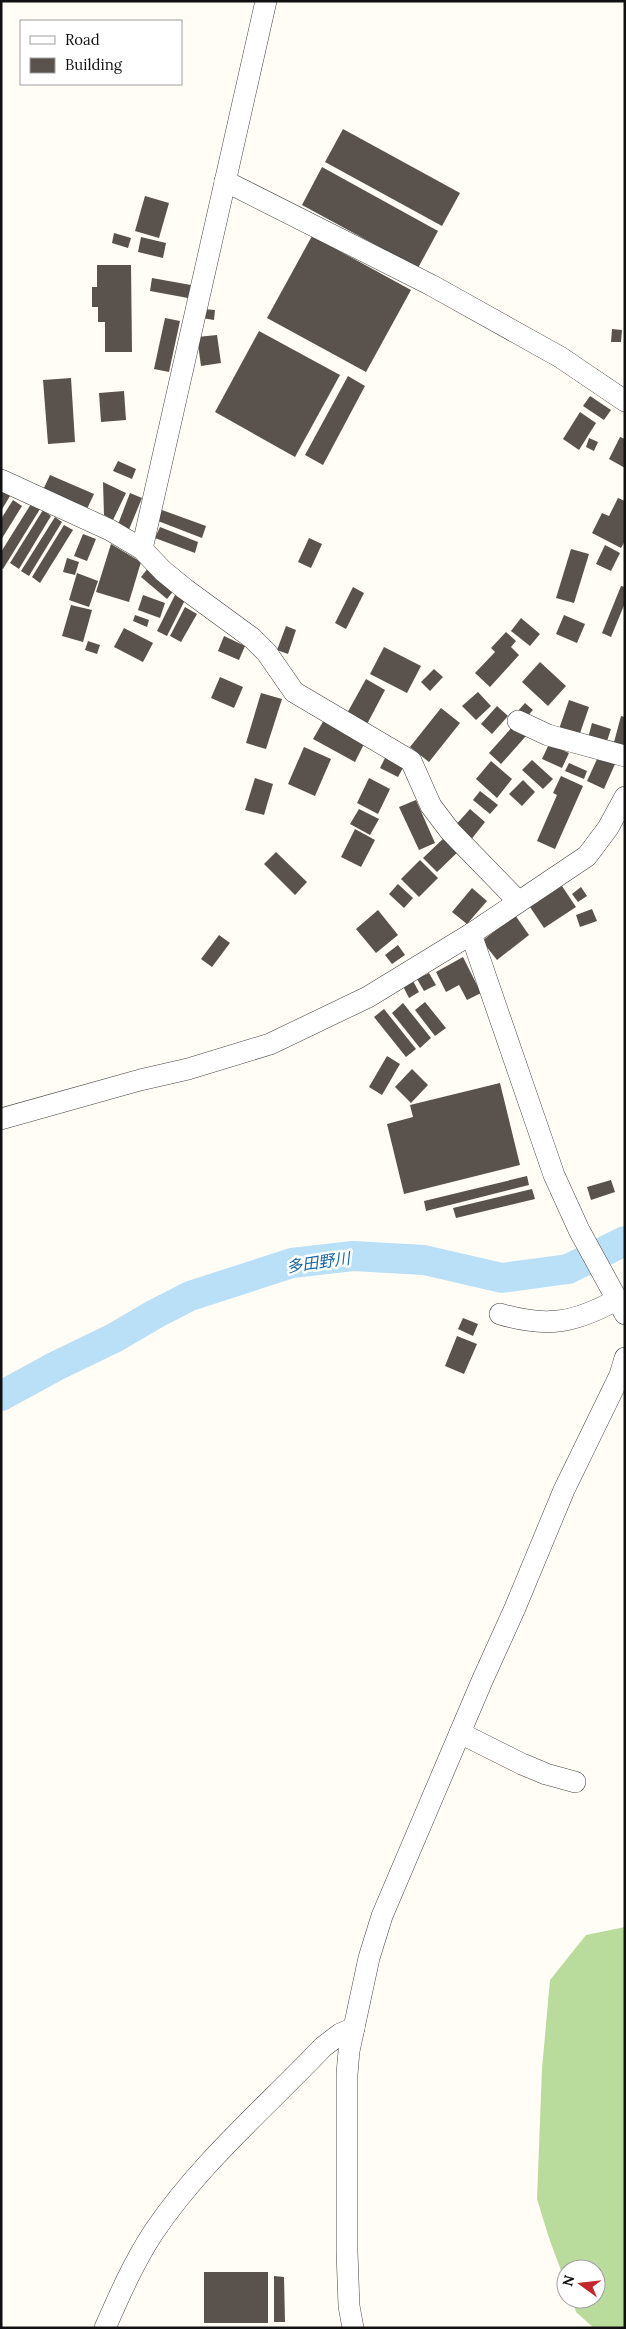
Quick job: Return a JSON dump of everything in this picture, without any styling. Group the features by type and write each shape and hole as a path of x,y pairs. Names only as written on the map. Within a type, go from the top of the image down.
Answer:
{"street":[{"path":"142,550 266,1"},
{"path":"225,181 431,285 560,357 625,402"},
{"path":"1,480 110,530 142,550 185,589 252,638 267,653 294,692 411,761 431,806 450,831 518,901"},
{"path":"518,721 548,735 625,756"},
{"path":"1,1119 140,1080 188,1069 270,1044 368,997 470,934 587,856 608,828 625,796"},
{"path":"470,934 554,1176 579,1230 619,1301 570,1320 535,1321 500,1314"},
{"path":"352,2328 349,2306 347,2252 346,2074 369,1958 382,1916 460,1732 515,1608 564,1490 620,1375 625,1358"},
{"path":"460,1732 522,1764 546,1774 575,1782"},
{"path":"104,2328 138,2258 171,2209 215,2158 323,2048 340,2034 354,2028"}],"green space":[{"path":"625,1927 625,2328 594,2328 576,2312 575,2309 606,2309 606,2259 557,2259 537,2199 542,2069 550,1980 586,1935"}],"building":[{"path":"343,129 460,193 442,226 325,162"},
{"path":"322,167 438,231 418,268 302,205"},
{"path":"145,196 169,203 159,238 135,231"},
{"path":"114,233 131,238 128,248 112,243"},
{"path":"312,236 411,290 366,372 267,318"},
{"path":"141,237 166,243 163,258 138,252"},
{"path":"97,265 131,265 132,352 105,352 105,322 98,322 98,307 92,307 92,287 97,287"},
{"path":"152,278 191,285 188,298 150,291"},
{"path":"203,309 215,310 214,320 202,318"},
{"path":"165,318 180,321 169,372 154,369"},
{"path":"612,329 622,330 621,342 611,342"},
{"path":"259,331 340,375 295,457 215,412"},
{"path":"217,335 221,363 201,366 197,337"},
{"path":"348,376 365,386 323,465 305,455"},
{"path":"71,378 75,442 48,444 43,380"},
{"path":"124,391 126,420 101,422 99,393"},
{"path":"590,396 611,410 604,420 583,406"},
{"path":"580,412 596,423 579,450 563,439"},
{"path":"620,437 625,439 625,468 609,459"},
{"path":"589,438 598,442 594,451 586,447"},
{"path":"118,461 136,469 132,479 113,471"},
{"path":"50,475 94,494 87,509 43,490"},
{"path":"103,482 126,493 113,520 104,515"},
{"path":"1,490 10,496 1,511"},
{"path":"130,493 142,498 128,532 117,527"},
{"path":"618,498 625,501 625,541 621,548 592,533 602,513 609,516"},
{"path":"13,500 22,506 1,540 1,519"},
{"path":"31,504 40,509 3,569 1,568 1,552"},
{"path":"43,510 51,516 19,569 10,563"},
{"path":"162,510 206,526 202,538 158,521"},
{"path":"55,517 62,522 29,576 21,571"},
{"path":"64,525 73,530 40,583 32,577"},
{"path":"160,527 198,542 195,553 155,538"},
{"path":"83,534 96,539 87,561 74,556"},
{"path":"309,538 322,544 311,568 298,562"},
{"path":"111,544 141,562 129,602 96,592"},
{"path":"605,545 620,553 611,571 596,564"},
{"path":"571,549 589,554 574,603 556,598"},
{"path":"67,558 79,562 75,575 63,572"},
{"path":"149,567 175,589 167,599 141,577"},
{"path":"77,573 98,581 89,607 69,600"},
{"path":"621,586 625,587 625,603 611,637 602,633"},
{"path":"353,587 364,593 346,629 335,623"},
{"path":"176,593 186,598 167,636 157,631"},
{"path":"143,595 165,603 160,618 138,610"},
{"path":"71,605 92,610 83,642 62,636"},
{"path":"185,607 197,614 181,642 170,636"},
{"path":"135,615 149,620 147,627 133,621"},
{"path":"564,615 585,624 577,643 556,634"},
{"path":"521,618 540,634 530,646 511,631"},
{"path":"286,626 296,630 288,654 277,650"},
{"path":"124,628 153,643 143,662 114,647"},
{"path":"506,632 516,641 511,647 519,655 490,687 475,673 495,652 491,648"},
{"path":"224,636 245,646 239,660 218,651"},
{"path":"88,641 100,645 97,654 85,650"},
{"path":"384,647 421,666 407,693 370,674"},
{"path":"540,662 566,686 548,706 522,682"},
{"path":"434,669 443,677 430,691 421,682"},
{"path":"220,677 243,687 234,708 211,698"},
{"path":"366,679 385,690 365,728 345,717"},
{"path":"478,692 491,706 476,720 462,706"},
{"path":"261,693 282,699 266,749 246,743"},
{"path":"569,700 589,707 578,739 558,732"},
{"path":"525,703 533,710 525,719 517,712"},
{"path":"497,706 508,716 492,734 481,724"},
{"path":"441,708 460,723 429,762 410,747"},
{"path":"621,716 625,717 625,749 613,746"},
{"path":"324,720 365,742 355,762 313,739"},
{"path":"592,723 611,729 606,744 588,738"},
{"path":"514,725 526,736 501,764 489,753"},
{"path":"549,744 569,753 562,768 542,759"},
{"path":"304,747 331,759 315,796 288,784"},
{"path":"386,756 404,766 398,777 380,768"},
{"path":"598,757 615,764 604,789 587,781"},
{"path":"532,760 553,779 543,789 522,770"},
{"path":"491,761 512,779 497,798 476,779"},
{"path":"569,763 587,771 584,779 565,771"},
{"path":"561,776 583,786 555,849 537,841 557,795 553,793"},
{"path":"255,778 273,784 264,815 245,810"},
{"path":"369,778 390,789 378,814 357,803"},
{"path":"523,780 535,792 522,806 509,794"},
{"path":"480,791 498,805 490,814 473,800"},
{"path":"416,800 435,843 419,850 399,807"},
{"path":"359,809 379,819 370,835 350,824"},
{"path":"470,809 485,822 470,841 454,827"},
{"path":"355,829 375,840 361,867 341,857"},
{"path":"447,835 461,849 437,872 423,858"},
{"path":"276,852 307,882 295,895 264,864"},
{"path":"420,860 438,878 419,897 401,879"},
{"path":"398,884 413,898 404,908 389,894"},
{"path":"562,886 576,907 544,928 530,907"},
{"path":"581,887 587,896 578,902 572,894"},
{"path":"472,888 487,901 467,924 452,912"},
{"path":"592,909 597,921 580,927 576,915"},
{"path":"378,910 398,935 376,953 356,929"},
{"path":"515,915 529,935 497,960 482,941"},
{"path":"219,935 230,943 212,967 201,959"},
{"path":"398,945 405,955 392,964 385,955"},
{"path":"463,957 481,993 467,1000 459,985 446,992 436,972"},
{"path":"429,973 436,985 424,991 417,979"},
{"path":"413,981 419,992 409,998 403,986"},
{"path":"425,1002 446,1028 435,1036 415,1010"},
{"path":"403,1003 431,1038 420,1048 392,1013"},
{"path":"384,1009 416,1049 406,1057 374,1017"},
{"path":"387,1056 400,1064 382,1095 369,1087"},
{"path":"412,1069 428,1085 411,1103 395,1087"},
{"path":"500,1083 520,1165 404,1194 387,1124 413,1117 410,1105"},
{"path":"527,1176 529,1185 426,1211 424,1201"},
{"path":"611,1180 615,1192 591,1200 587,1187"},
{"path":"532,1189 535,1199 456,1218 453,1208"},
{"path":"463,1318 478,1324 473,1336 458,1329"},
{"path":"457,1336 477,1344 464,1374 445,1366"},
{"path":"204,2272 268,2272 268,2323 204,2323"},
{"path":"274,2276 284,2277 285,2322 274,2322"}],"waterway":[{"name":"多田野川","path":"1,1396 56,1366 114,1338 190,1296 292,1263 353,1256 424,1260 502,1278 568,1269 625,1241"}]}
